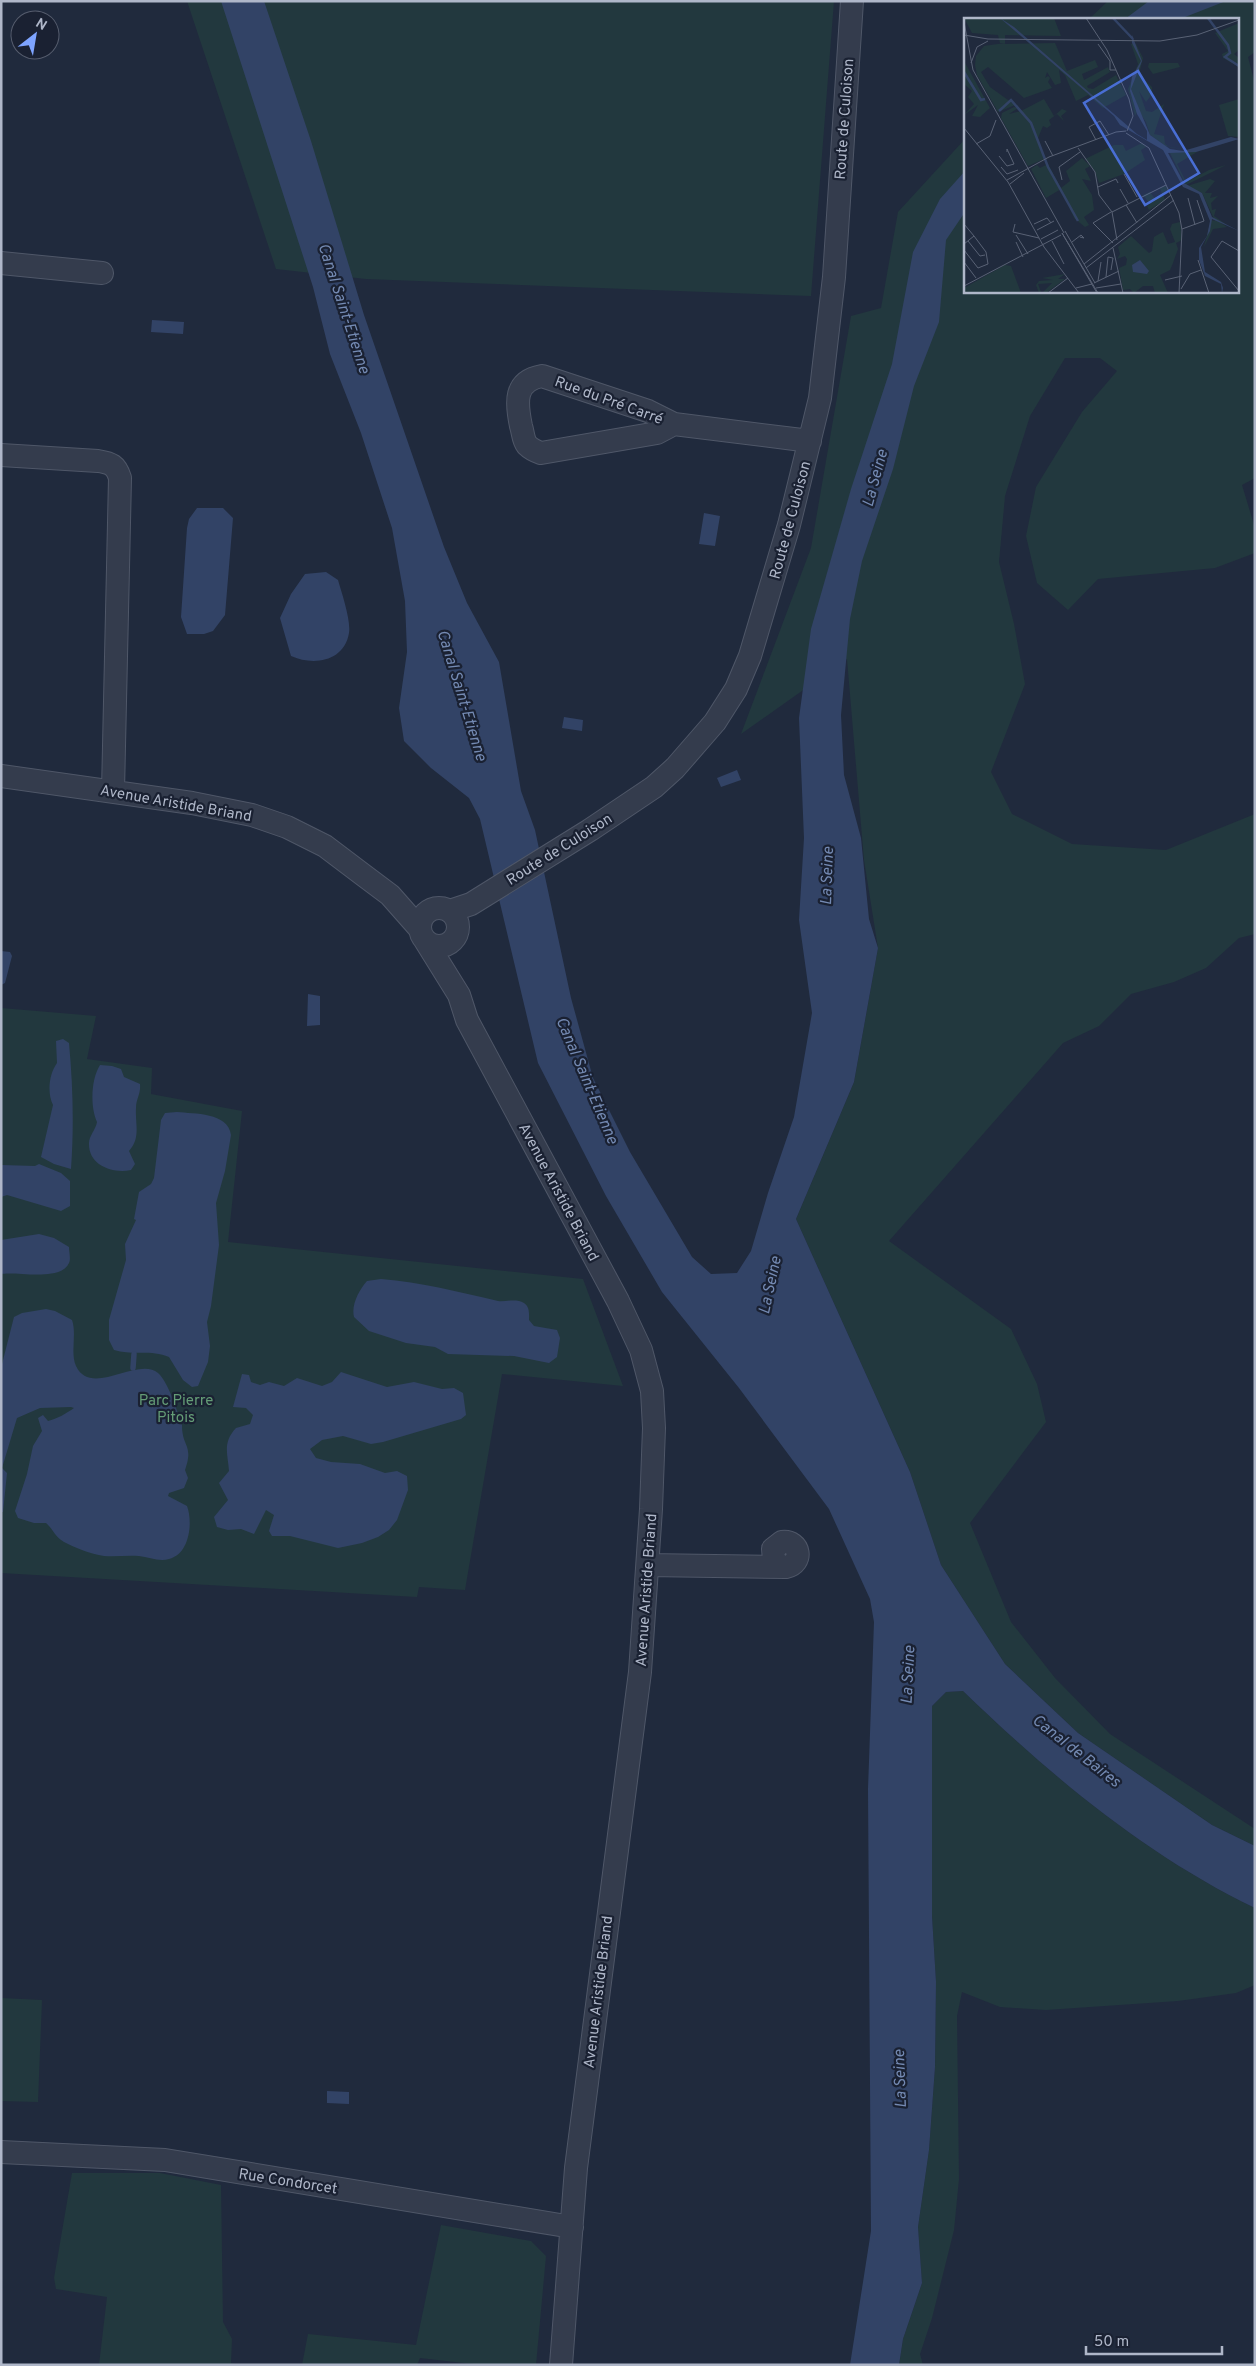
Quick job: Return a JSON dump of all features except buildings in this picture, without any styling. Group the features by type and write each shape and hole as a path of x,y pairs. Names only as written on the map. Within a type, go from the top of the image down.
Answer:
{"street":[{"name":"Route de Culoison","path":"439,925 618,812 668,774 709,729 736,689 750,656 775,577 820,398 834,277 852,1"},
{"path":"1,262 102,273"},
{"name":"Rue du Pré Carré","path":"674,424 657,433 541,453 532,449 526,443 517,398 522,386 531,378 542,376 648,411 674,424 810,441"},
{"path":"1,455 98,461 110,463 116,468 118,473 120,488 113,792"},
{"name":"Avenue Aristide Briand","path":"1,776 192,803 252,815 287,827 325,846 390,895 439,925 456,969 459,995"},
{"name":"Avenue Aristide Briand","path":"439,925 467,1020 618,1301 641,1350 652,1391 654,1428 648,1565 640,1672 576,2168 561,2365"},
{"path":"648,1565 780,1566"},
{"name":"Rue Condorcet","path":"1,2152 165,2160 572,2227"}],"green space":[{"path":"187,1 834,1 811,296 366,279 276,269"},
{"path":"1108,1 1255,1 1255,52 1248,57 1255,84 1255,478 1242,485 1255,528 1255,553 1215,568 1098,579 1068,610 1037,583 1026,536 1036,487 1082,412 1117,371 1100,358 1065,358 1030,416 1005,496 999,562 1014,624 1025,684 991,772 1012,814 1072,844 1166,850 1255,814 1255,934 1239,938 1206,968 1174,982 1131,994 1099,1026 1063,1043 889,1241 1011,1329 1037,1384 1046,1422 970,1523 1011,1622 1055,1678 1110,1734 1255,1829 1255,1846 1212,1825 1078,1733 1005,1664 941,1565 910,1472 796,1219 854,1082 878,948 864,860 847,659 741,734 811,548 851,316 881,308 898,212 964,140 964,292 1238,292 1238,18 1090,18"},
{"name":"Parc Pierre Pitois","path":"1,1008 96,1016 87,1059 152,1068 151,1094 242,1111 228,1242 583,1279 623,1386 502,1374 465,1590 419,1587 417,1597 1,1573"},
{"path":"963,1691 1030,1753 1100,1811 1175,1864 1255,1908 1255,1985 1236,1993 1178,2001 1046,2010 1000,2007 962,1992 957,2016 959,2179 954,2230 932,2318 920,2354 923,2365 899,2365 903,2339 922,2283 918,2227 929,2150 935,2067 936,1982 932,1916 932,1706 946,1692"},
{"path":"1,1998 42,2000 38,2102 1,2101"},
{"path":"72,2173 160,2173 221,2185 223,2322 232,2339 231,2363 240,2365 99,2365 107,2297 56,2289 54,2278"},
{"path":"441,2225 531,2241 546,2256 536,2365 481,2365 420,2358 417,2365 302,2365 308,2334 416,2345"}],"water":[{"path":"221,1 264,1 311,141 364,315 444,547 467,603 499,662 521,791 535,830 571,998 593,1078 630,1152 692,1257 711,1274 737,1273 751,1251 768,1193 794,1117 812,1013 799,920 804,838 799,718 811,629 851,489 892,364 913,252 940,199 964,172 964,213 946,240 939,322 914,386 893,469 862,561 850,619 841,715 844,775 861,838 869,919 878,948 854,1082 796,1219 910,1472 941,1565 1005,1664 1078,1733 1212,1825 1255,1846 1255,1908 1175,1864 1100,1811 1030,1753 963,1691 946,1692 932,1706 932,1916 936,1982 935,2067 929,2150 918,2227 922,2283 903,2339 899,2365 850,2365 871,2231 868,1789 874,1622 870,1599 829,1509 739,1388 662,1292 606,1196 538,1063 480,819 469,798 431,768 404,741 399,708 407,652 405,601 392,528 361,433 330,354 313,287"},
{"path":"1149,1 1226,1 1183,18 1126,18"},
{"path":"152,320 184,322 183,334 151,332"},
{"path":"197,508 223,508 233,518 225,615 213,631 204,634 187,634 181,617 187,528 189,519"},
{"path":"704,513 720,516 715,546 699,544"},
{"path":"326,572 338,580 344,599 349,628 346,643 334,656 318,661 309,661 291,656 280,618 291,594 305,574"},
{"path":"564,717 583,720 582,731 562,728"},
{"path":"737,770 741,780 721,787 717,778"},
{"path":"1,951 10,952 12,956 5,983 1,985"},
{"path":"308,994 320,996 320,1025 307,1026"},
{"path":"63,1039 69,1043 71,1075 73,1122 71,1169 54,1164 41,1157 53,1105 50,1095 50,1084 54,1067 57,1063 56,1041"},
{"path":"100,1065 121,1069 124,1077 140,1084 136,1105 137,1131 133,1146 129,1151 135,1164 131,1170 116,1171 102,1166 92,1157 90,1151 89,1140 97,1122 93,1109 92,1093"},
{"path":"165,1113 201,1114 217,1118 229,1127 231,1135 225,1171 216,1203 219,1245 207,1322 210,1346 208,1362 198,1386 192,1387 183,1380 169,1357 155,1353 121,1352 114,1350 109,1340 109,1320 126,1260 125,1244 136,1220 134,1219 139,1192 151,1184 154,1178 161,1120"},
{"path":"39,1164 61,1173 70,1181 70,1206 61,1211 7,1195 1,1197 1,1165 35,1166"},
{"path":"39,1234 54,1238 69,1247 70,1261 64,1269 48,1274 1,1274 1,1240"},
{"path":"381,1279 425,1285 498,1301 514,1300 524,1303 529,1311 529,1320 534,1326 557,1330 560,1338 557,1357 549,1363 514,1356 448,1354 435,1347 406,1343 369,1331 354,1317 355,1303 367,1281"},
{"path":"46,1309 55,1311 72,1320 74,1361 83,1375 92,1378 103,1378 139,1369 149,1369 158,1373 166,1383 182,1425 182,1432 188,1450 185,1470 188,1478 184,1488 169,1493 168,1496 187,1506 190,1520 186,1544 176,1556 162,1560 139,1556 99,1555 64,1542 58,1538 46,1523 34,1523 18,1518 15,1511 27,1474 33,1446 42,1431 38,1418 43,1415 48,1421 51,1420 62,1416 74,1408 71,1407 40,1408 17,1418 2,1468 7,1473 3,1512 1,1512 1,1368 14,1317 22,1313"},
{"path":"341,1372 387,1387 414,1382 442,1389 454,1388 463,1393 466,1415 461,1419 383,1442 371,1444 343,1436 322,1440 310,1449 316,1458 331,1462 360,1464 385,1473 397,1471 407,1476 408,1490 397,1520 389,1530 378,1537 362,1543 338,1548 290,1536 272,1536 269,1531 274,1515 266,1510 254,1534 241,1529 228,1530 217,1527 214,1517 228,1500 219,1483 229,1471 227,1444 236,1428 250,1424 253,1415 246,1408 233,1407 242,1374 249,1375 251,1382 260,1385 269,1382 284,1386 297,1378 322,1386 332,1382"},
{"path":"327,2091 349,2092 349,2104 327,2103"}],"waterway":[{"path":"133,1368 134,1354"}],"water label":[{"name":"Canal Saint-Etienne","path":"345,308"},
{"name":"La Seine","path":"874,478"},
{"name":"Canal Saint-Etienne","path":"463,695"},
{"name":"La Seine","path":"826,876"},
{"name":"Canal Saint-Etienne","path":"588,1080"},
{"name":"La Seine","path":"769,1285"},
{"name":"La Seine","path":"907,1675"},
{"name":"Canal de Baires","path":"1077,1750"},
{"name":"La Seine","path":"899,2079"}]}
